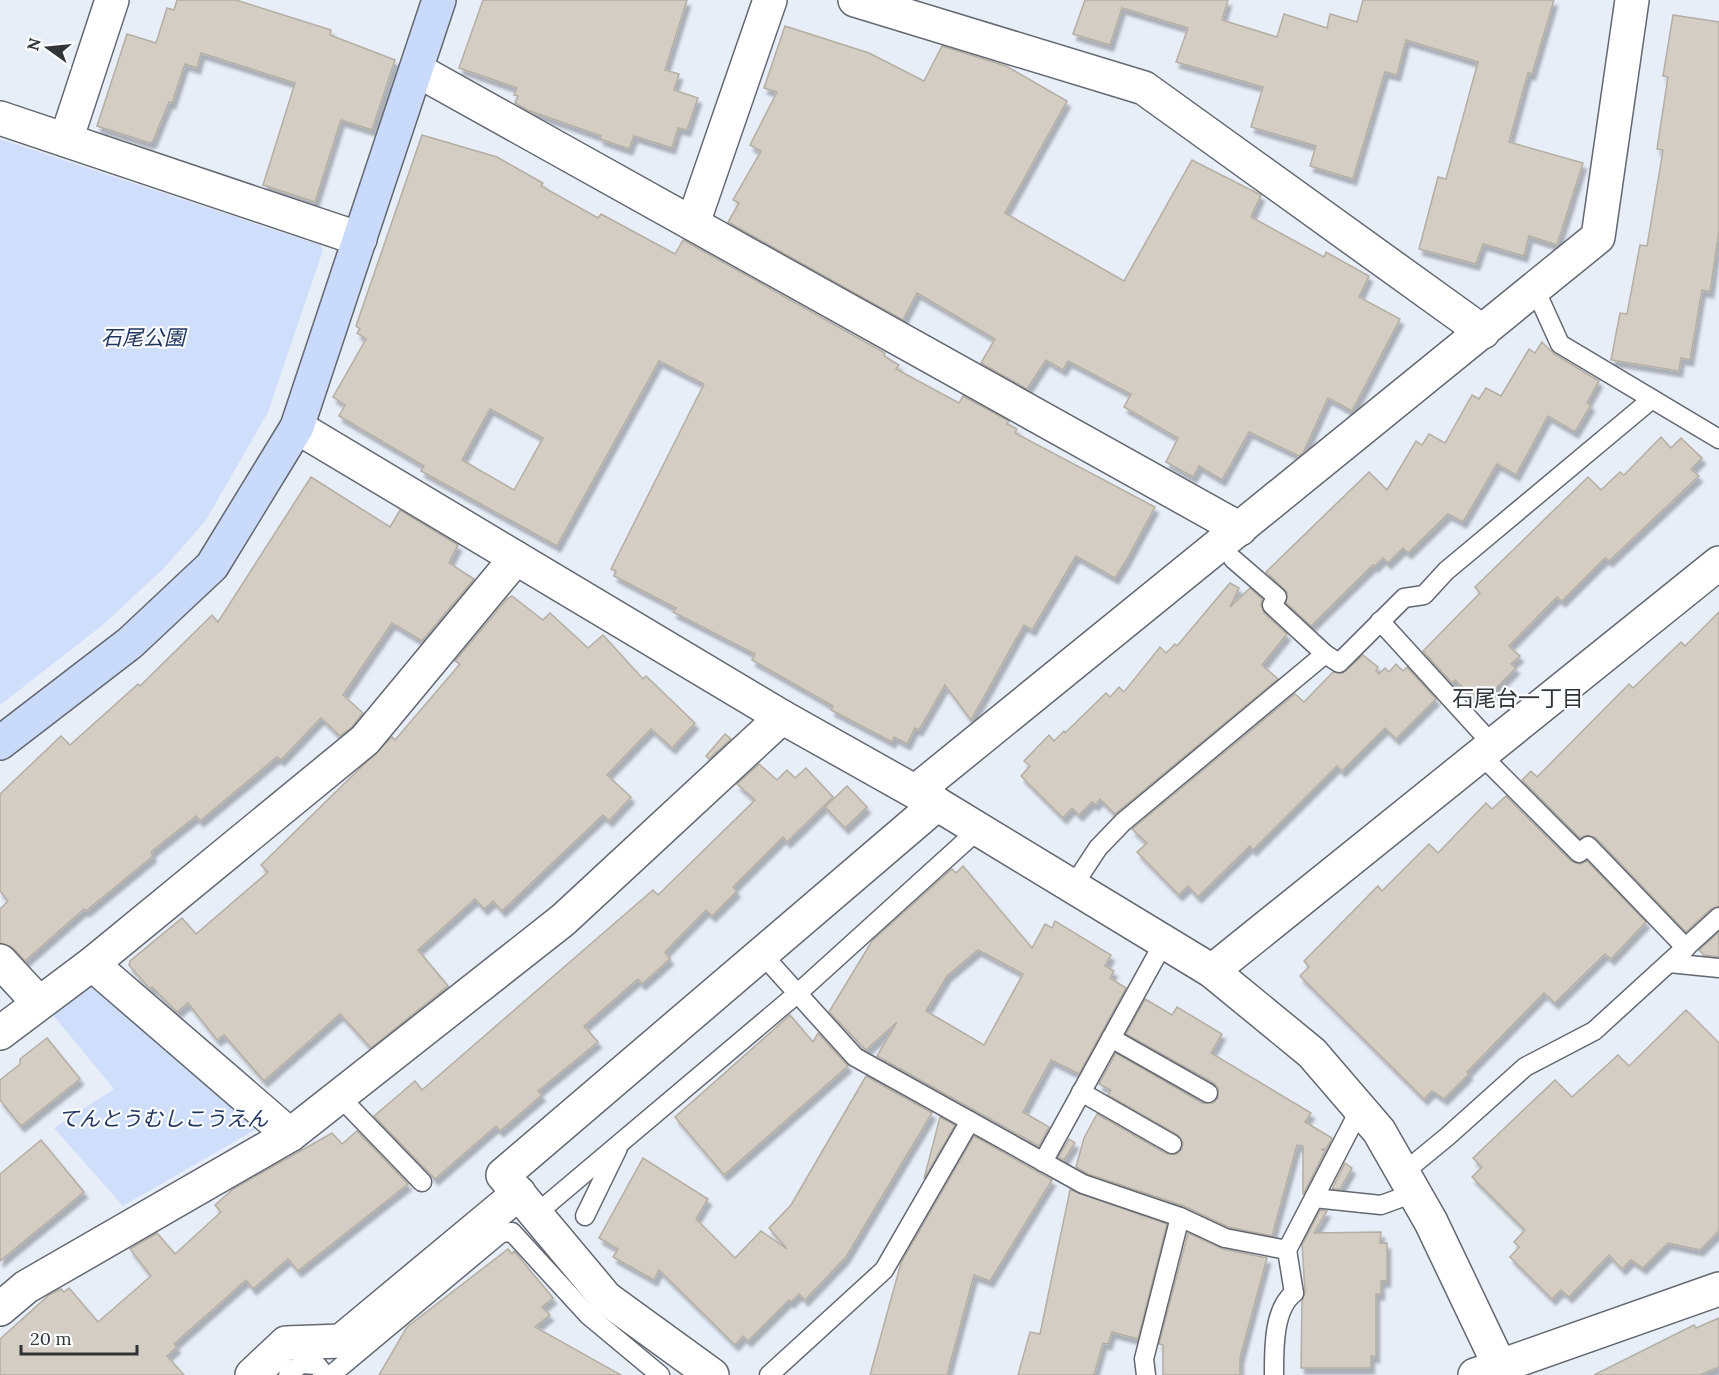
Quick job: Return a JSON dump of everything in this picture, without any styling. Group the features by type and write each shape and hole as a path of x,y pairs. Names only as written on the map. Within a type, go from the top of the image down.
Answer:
{"street":[{"path":"66,140 112,0"},
{"path":"0,742 130,644 212,566 297,427 440,0"},
{"path":"693,223 770,0"},
{"path":"855,0 1144,88 1483,332"},
{"path":"712,1375 606,1298 503,1174 761,954 926,798 1236,544 1483,332 1598,237 1632,0"},
{"path":"417,70 693,223 1236,544"},
{"path":"0,118 360,239"},
{"path":"297,427 782,717 979,829 1212,971 1312,1053 1379,1131 1408,1183 1493,1373 1719,1289"},
{"path":"0,1033 92,964 365,740 516,558"},
{"path":"1212,971 1719,563"},
{"path":"0,1309 26,1287 290,1135 563,920 782,717"},
{"path":"0,961 39,1003"},
{"path":"92,964 290,1135"},
{"path":"252,1375 286,1343 341,1341 527,1203"}],"lane":[{"path":"1535,289 1560,344 1719,438"},
{"path":"1236,544 1277,597 1272,605 1325,654 1339,663 1404,598 1424,595 1446,571 1652,399"},
{"path":"1380,621 1487,750 1579,854 1588,846 1686,948"},
{"path":"1073,886 1098,848 1123,822 1325,654"},
{"path":"527,1203 622,1141 798,993 979,829"},
{"path":"1314,1198 1381,1205 1408,1183 1525,1067 1594,1031 1719,917"},
{"path":"1043,1162 1164,942"},
{"path":"761,954 855,1057 1083,1184 1180,1217 1225,1238 1287,1250"},
{"path":"1670,963 1719,968"},
{"path":"1111,1038 1208,1093"},
{"path":"1081,1092 1172,1144"},
{"path":"339,1096 422,1182"},
{"path":"1274,1375 1274,1346 1284,1300 1294,1293 1287,1250 1360,1109"},
{"path":"769,1375 884,1270 970,1121"},
{"path":"585,1216 622,1141"},
{"path":"1146,1375 1144,1359 1180,1217"},
{"path":"331,1375 501,1233 512,1232 588,1315 660,1375"},
{"path":"288,1375 301,1364 317,1365 325,1375"}],"green space":[{"name":"石尾公園","path":"0,139 320,245 323,250 268,412 206,520 164,568 104,624 0,705"},
{"name":"てんとうむしこうえん","path":"96,982 260,1127 123,1206 54,1128 114,1089 53,1015"}],"building":[{"path":"177,0 236,0 331,30 330,35 395,60 372,130 341,120 315,202 263,185 295,83 201,53 197,68 185,64 172,103 169,102 153,141 150,143 97,126 127,34 156,43 167,8 174,10"},
{"path":"483,0 687,0 665,70 679,74 674,90 698,98 687,130 678,128 672,148 634,136 629,149 600,139 601,136 527,110 515,103 518,96 514,95 517,88 459,68"},
{"path":"1085,0 1228,0 1222,20 1277,37 1284,14 1327,28 1330,14 1357,22 1363,0 1554,0 1532,74 1528,73 1509,142 1583,163 1557,245 1529,236 1524,256 1483,244 1476,264 1419,249 1438,177 1446,179 1478,62 1406,40 1397,75 1385,72 1353,179 1310,166 1316,146 1251,127 1263,87 1176,62 1188,28 1122,8 1110,45 1073,34"},
{"path":"1673,15 1719,22 1719,231 1710,292 1702,290 1690,360 1681,358 1679,371 1611,360 1620,313 1627,314 1640,245 1647,246 1663,150 1657,149 1668,77 1663,76"},
{"path":"785,26 869,53 924,81 942,46 1006,66 1067,101 1005,213 1124,281 1192,160 1261,195 1251,217 1324,257 1326,252 1369,276 1359,297 1400,319 1352,411 1328,398 1303,453 1299,456 1249,432 1222,480 1199,466 1193,477 1166,462 1178,438 1124,407 1131,394 1068,361 1063,370 1046,360 1027,389 981,363 995,339 917,293 903,320 728,222 739,203 733,200 761,151 750,145 777,92 764,88"},
{"path":"422,135 497,157 543,183 541,186 598,218 601,214 675,254 683,240 885,353 884,356 899,365 896,369 959,403 963,396 1009,421 1007,424 1017,429 1015,433 1155,507 1115,578 1076,556 1032,630 1024,625 971,720 945,685 919,730 915,728 907,744 894,737 892,742 831,710 833,706 752,660 755,654 673,612 676,608 614,576 616,571 611,569 704,384 659,361 557,546 421,471 424,466 339,416 345,405 333,397 366,339 357,333 360,329 356,326","holes":["490,409 543,438 514,490 462,460"]},
{"path":"1542,342 1554,354 1599,381 1587,403 1591,405 1575,432 1548,416 1516,475 1497,464 1463,522 1448,514 1408,553 1403,548 1388,563 1383,558 1311,626 1286,603 1287,592 1266,572 1369,472 1387,490 1416,441 1422,445 1429,434 1445,443 1472,395 1479,399 1486,388 1501,396 1529,349 1535,353"},
{"path":"1661,437 1671,448 1681,438 1702,458 1691,469 1699,476 1609,561 1605,558 1562,601 1557,597 1509,646 1520,656 1511,664 1516,668 1487,697 1482,692 1475,699 1455,680 1452,683 1423,651 1480,593 1475,587 1588,477 1601,490 1620,472 1624,475"},
{"path":"311,477 390,527 400,510 458,545 449,563 474,579 422,641 392,623 343,695 363,713 352,727 340,736 321,718 281,760 277,757 200,821 196,816 151,852 153,856 86,911 84,909 25,961 13,948 0,943 0,909 8,901 0,891 0,794 61,736 70,745 138,684 140,686 212,615 218,622"},
{"path":"1230,583 1239,588 1230,607 1250,588 1262,599 1264,613 1287,634 1262,665 1278,679 1115,814 1100,799 1095,805 1092,802 1079,815 1072,808 1063,818 1021,776 1030,766 1024,761 1049,735 1054,741 1064,731 1065,733 1106,693 1110,697 1119,687 1124,692 1160,647 1166,653 1175,644 1177,646"},
{"path":"512,596 543,620 550,613 588,648 603,635 643,679 646,676 695,723 672,748 651,729 607,775 631,797 609,821 603,815 502,911 493,901 484,909 475,899 418,950 448,986 371,1048 340,1014 264,1081 224,1035 217,1040 188,1003 177,1012 152,987 150,989 129,965 130,961 182,918 196,934 268,872 261,865 392,737 395,740 460,664 455,661"},
{"path":"1719,612 1719,906 1711,909 1686,932 1596,838 1587,835 1580,838 1522,780 1531,771 1537,777 1629,684 1633,688 1681,642 1685,646"},
{"path":"1363,655 1378,667 1376,671 1379,674 1385,668 1389,672 1396,664 1403,671 1407,667 1436,699 1396,739 1385,728 1342,771 1337,766 1253,850 1250,846 1198,897 1188,886 1179,895 1137,852 1147,843 1132,829 1295,694 1304,702 1333,672 1343,673"},
{"path":"725,734 731,739 709,759 706,756"},
{"path":"759,764 777,780 787,770 795,778 806,768 833,797 787,842 783,837 733,887 737,891 712,916 706,910 665,952 670,959 642,984 638,979 584,1026 598,1042 538,1091 542,1095 500,1131 496,1126 435,1179 374,1116 415,1081 422,1090 653,890 658,895 755,800 737,784"},
{"path":"847,786 867,807 845,828 825,807"},
{"path":"1506,796 1571,861 1580,864 1587,861 1646,922 1611,959 1605,954 1555,1003 1544,993 1444,1099 1432,1091 1424,1099 1300,976 1309,967 1304,961 1378,886 1382,891 1429,844 1438,853 1486,803 1492,809"},
{"path":"963,866 1032,948 1045,924 1052,928 1055,921 1111,955 1105,966 1114,971 1110,978 1126,988 1079,1074 1051,1060 1023,1112 1049,1127 1039,1146 877,1056 897,1022 866,1050 829,1012 872,941 952,869 956,873","holes":["978,950 1023,974 984,1045 926,1011 947,976"]},
{"path":"1719,932 1719,957 1704,955 1699,950"},
{"path":"1145,999 1172,1015 1177,1007 1222,1034 1211,1053 1311,1113 1305,1122 1332,1138 1326,1149 1321,1149 1325,1151 1303,1195 1303,1146 1297,1145 1272,1236 1228,1227 1184,1206 1088,1174 1076,1167 1084,1138 1097,1114 1167,1154 1177,1154 1182,1149 1183,1143 1178,1135 1108,1095 1111,1090 1099,1084 1116,1053 1202,1103 1213,1103 1218,1098 1218,1088 1214,1083 1126,1034"},
{"path":"1686,1010 1719,1043 1719,1231 1700,1250 1668,1243 1643,1268 1631,1260 1622,1269 1609,1255 1569,1297 1561,1290 1552,1299 1510,1257 1519,1247 1514,1242 1525,1230 1472,1177 1482,1167 1473,1158 1555,1080 1572,1097 1618,1055 1629,1066"},
{"path":"790,1015 813,1042 818,1033 848,1066 724,1175 675,1117"},
{"path":"47,1038 80,1079 21,1126 0,1100 0,1080 20,1064 20,1059"},
{"path":"866,1076 932,1113 846,1257 805,1300 799,1294 791,1302 789,1300 748,1341 743,1336 735,1345 659,1270 654,1280 613,1257 618,1249 599,1238 643,1158 708,1199 696,1219 735,1258 761,1231 787,1249 769,1228 791,1205"},
{"path":"940,1117 955,1125 924,1179"},
{"path":"357,1131 408,1184 298,1271 288,1259 253,1289 246,1280 174,1344 177,1347 167,1356 184,1375 0,1375 0,1339 49,1295 61,1289 64,1292 69,1288 98,1322 151,1276 130,1249 157,1233 175,1254 221,1212 215,1205 233,1189 332,1133 342,1144"},
{"path":"974,1136 1052,1180 990,1281 974,1275 947,1375 870,1375 901,1263"},
{"path":"1069,1139 1075,1143 1064,1160 1058,1157"},
{"path":"41,1140 84,1192 0,1261 0,1174"},
{"path":"1345,1163 1352,1168 1340,1189 1332,1189"},
{"path":"1070,1190 1167,1224 1138,1339 1112,1332 1108,1344 1103,1343 1094,1375 1018,1375 1030,1332 1040,1334"},
{"path":"1320,1210 1327,1211 1314,1233 1381,1232 1380,1243 1387,1243 1387,1281 1381,1281 1381,1294 1376,1294 1376,1357 1371,1356 1371,1368 1301,1368 1302,1301 1305,1292 1302,1245"},
{"path":"1188,1233 1223,1249 1267,1258 1240,1358 1240,1375 1163,1375 1163,1345 1159,1344"},
{"path":"508,1249 512,1254 514,1251 553,1298 542,1307 550,1315 535,1327 621,1375 379,1375 407,1327"},
{"path":"1719,1318 1719,1367 1700,1375 1594,1375 1694,1325 1696,1328"}],"district":[{"name":"石尾台一丁目","path":"1518,698"}]}
